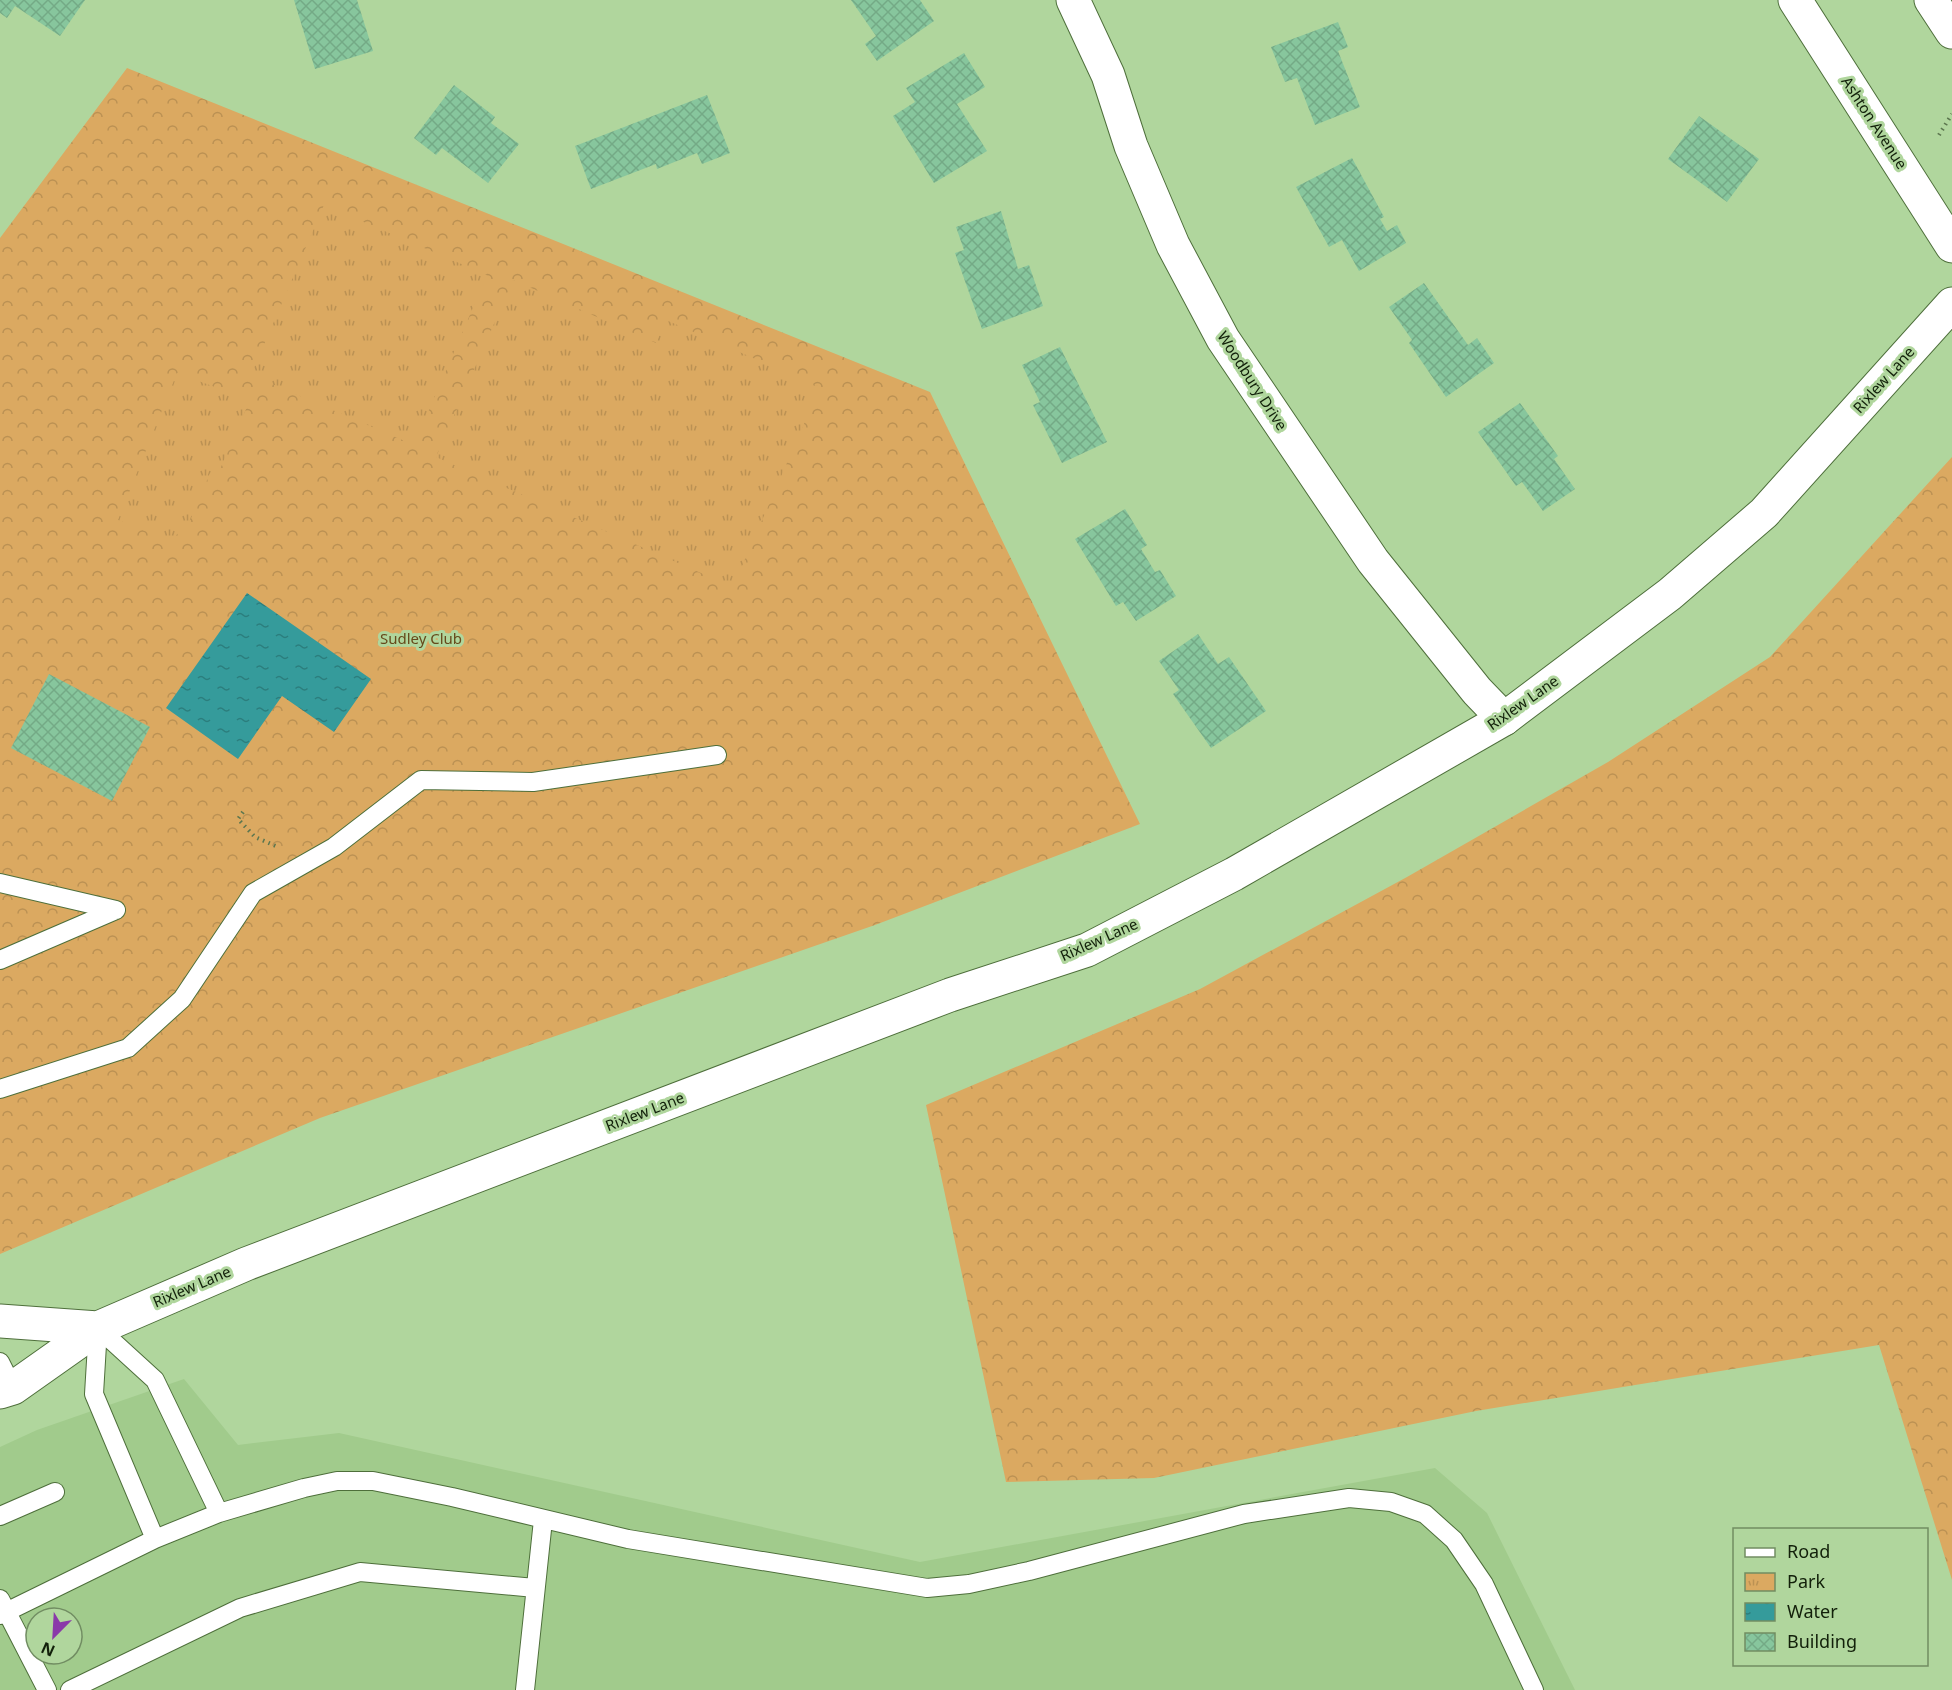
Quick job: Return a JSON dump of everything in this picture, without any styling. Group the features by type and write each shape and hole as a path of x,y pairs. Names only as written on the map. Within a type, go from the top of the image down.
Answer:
{"street":[{"name":"Woodbury Drive","path":"1073,0 1108,75 1131,146 1173,245 1223,339 1373,561 1477,691 1504,719"},
{"name":"Ashton Avenue","path":"1795,0 1952,246"},
{"path":"1931,0 1952,32"},
{"name":"Rixlew Lane","path":"4,1380 98,1328 246,1264 939,1000 1087,950 1234,874 1504,719 1670,594 1764,513 1952,304"},
{"name":"Rixlew Lane","path":"0,1321 98,1328"}],"lane":[{"path":"0,1089 128,1048 182,999 253,893 334,847 421,780 533,782 717,755"},
{"path":"0,883 116,910 0,960"},
{"path":"98,1328 155,1380 219,1514"},
{"path":"98,1328 94,1394 155,1539"},
{"path":"47,1690 2,1608 155,1539 219,1514 304,1488 337,1481 374,1481 452,1497 543,1520 723,1556 927,1588 969,1584 1029,1571 1244,1514 1349,1498 1391,1502 1425,1514 1454,1540 1484,1584 1534,1690"},
{"path":"0,1516 55,1492"},
{"path":"525,1690 543,1520"},
{"path":"70,1690 240,1608 360,1572 535,1588"}],"path":[{"path":"1939,135 1952,114"},
{"path":"243,812 238,819 249,831 255,837 276,845"}],"shaded area":[{"path":"184,1379 238,1445 339,1433 920,1562 1435,1468 1487,1513 1575,1690 0,1690 0,1447 37,1430"}],"green space":[{"name":"Sudley Club","path":"127,68 930,392 1140,824 875,925 320,1118 0,1254 0,238"},
{"path":"324,205 487,275 414,445 251,375"},
{"path":"513,280 656,343 666,320 820,387 733,587 436,457"},
{"path":"177,373 250,400 221,467 210,473 189,523 170,541 118,520"},
{"path":"1952,457 1952,1580 1879,1345 1476,1411 1154,1478 1006,1482 926,1105 1200,989 1407,877 1608,762 1770,657"}],"water":[{"path":"247,593 371,679 334,732 282,696 238,759 166,708"}],"building":[{"path":"0,0 85,0 60,36 15,6 7,18 0,13"},
{"path":"294,0 357,0 373,51 315,69"},
{"path":"851,0 920,0 934,21 877,61 865,44 876,36"},
{"path":"1338,22 1348,47 1338,51 1360,107 1315,125 1297,78 1285,82 1271,47"},
{"path":"964,53 985,87 957,104 987,151 934,183 893,116 915,102 906,88"},
{"path":"454,85 495,117 491,123 519,144 488,183 442,148 436,155 414,138"},
{"path":"707,95 730,153 702,164 697,153 657,169 656,164 591,189 575,146"},
{"path":"1699,116 1759,159 1727,202 1668,159"},
{"path":"1352,158 1384,217 1380,219 1387,231 1397,225 1406,243 1359,271 1342,240 1329,247 1296,187"},
{"path":"1001,211 1018,269 1029,265 1043,306 982,329 955,253 964,250 956,227"},
{"path":"1424,283 1468,345 1477,338 1494,363 1446,397 1409,343 1412,340 1389,307"},
{"path":"1060,347 1107,442 1062,463 1033,405 1040,402 1022,365"},
{"path":"1520,403 1558,456 1554,459 1575,489 1543,511 1522,482 1516,486 1478,432"},
{"path":"1125,509 1147,545 1141,549 1155,572 1160,570 1176,596 1136,621 1123,602 1116,606 1075,539"},
{"path":"1198,634 1218,664 1229,657 1266,711 1211,748 1173,694 1179,690 1159,661"},
{"path":"49,674 150,727 112,801 11,748"}]}
